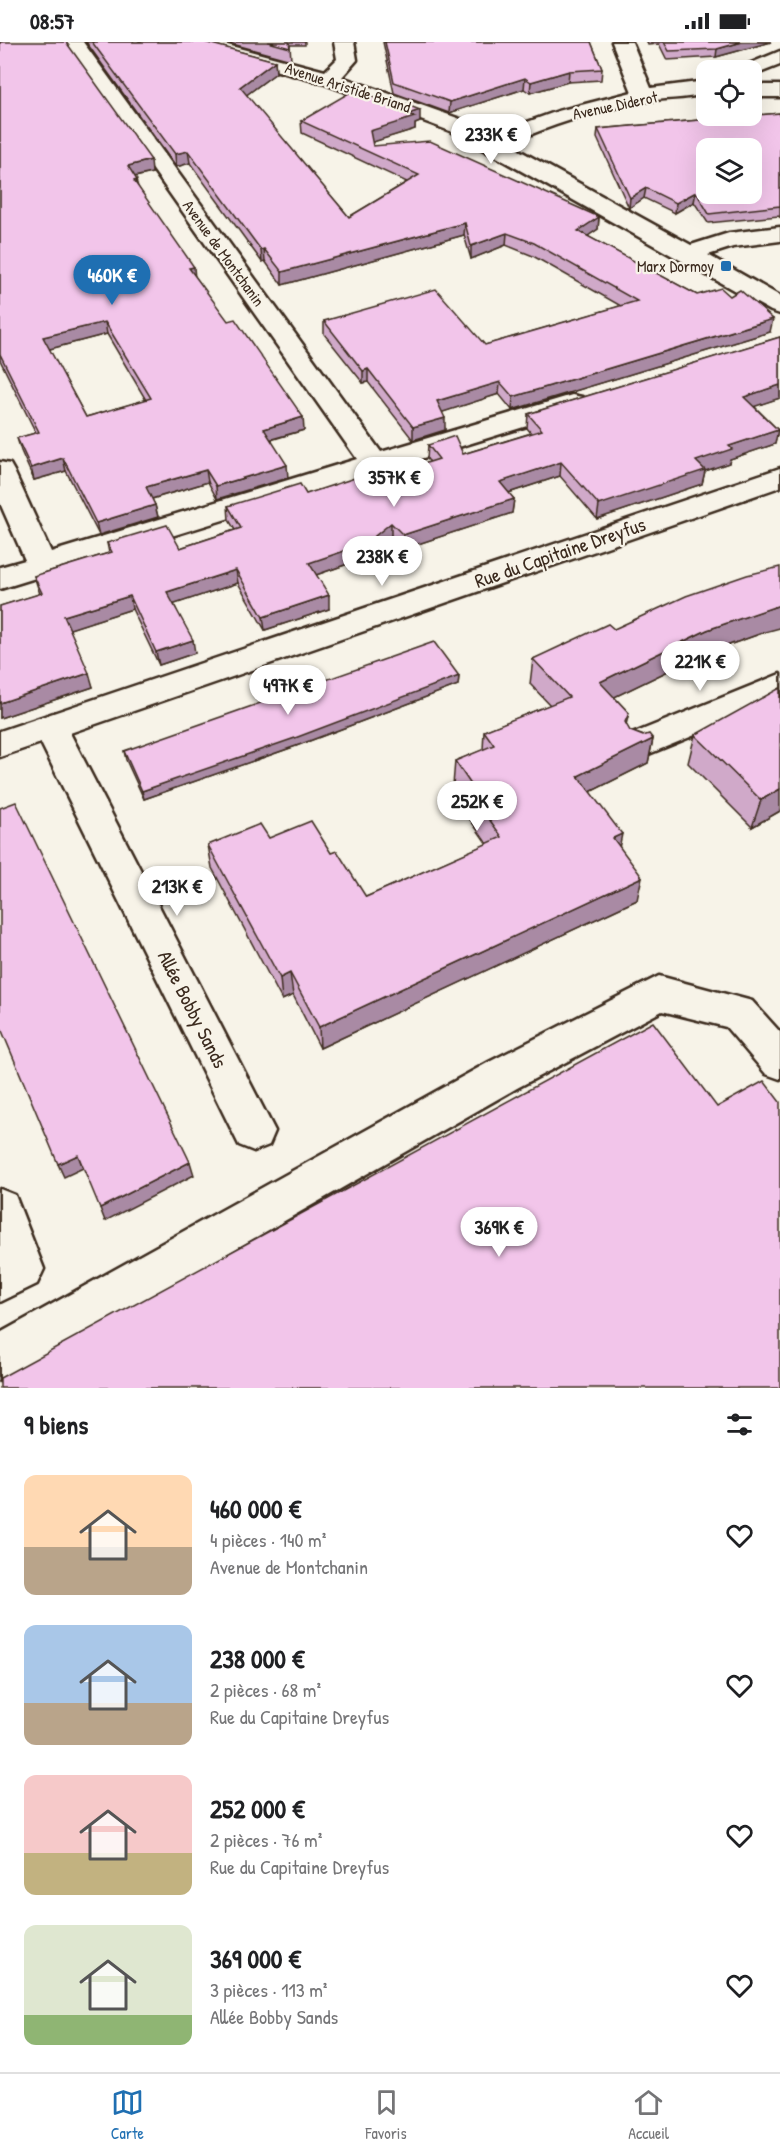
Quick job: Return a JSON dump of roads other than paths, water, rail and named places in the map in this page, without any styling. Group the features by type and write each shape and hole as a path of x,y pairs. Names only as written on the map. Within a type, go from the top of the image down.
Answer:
{"street":[{"name":"Avenue de Montchanin","path":"73,42 374,463"},
{"name":"Avenue Aristide Briand","path":"193,42 329,79 423,112 491,142 780,306"},
{"path":"329,79 347,60 344,42"},
{"path":"622,42 644,96"},
{"path":"762,65 780,57"},
{"name":"Avenue Diderot","path":"491,142 537,123 644,96 696,91"},
{"path":"762,91 780,91"},
{"path":"689,254 729,240 780,234"},
{"path":"0,578 600,394"},
{"path":"0,471 42,565"},
{"name":"Rue du Capitaine Dreyfus","path":"0,744 780,477"},
{"path":"639,745 780,686"},
{"name":"Allée Bobby Sands","path":"50,727 254,1131"},
{"path":"0,1358 492,1081 659,993 738,1013 780,1061"},
{"path":"0,1210 22,1269 0,1280"}],"place":[{"name":"Marx Dormoy","path":"726,266"}]}
